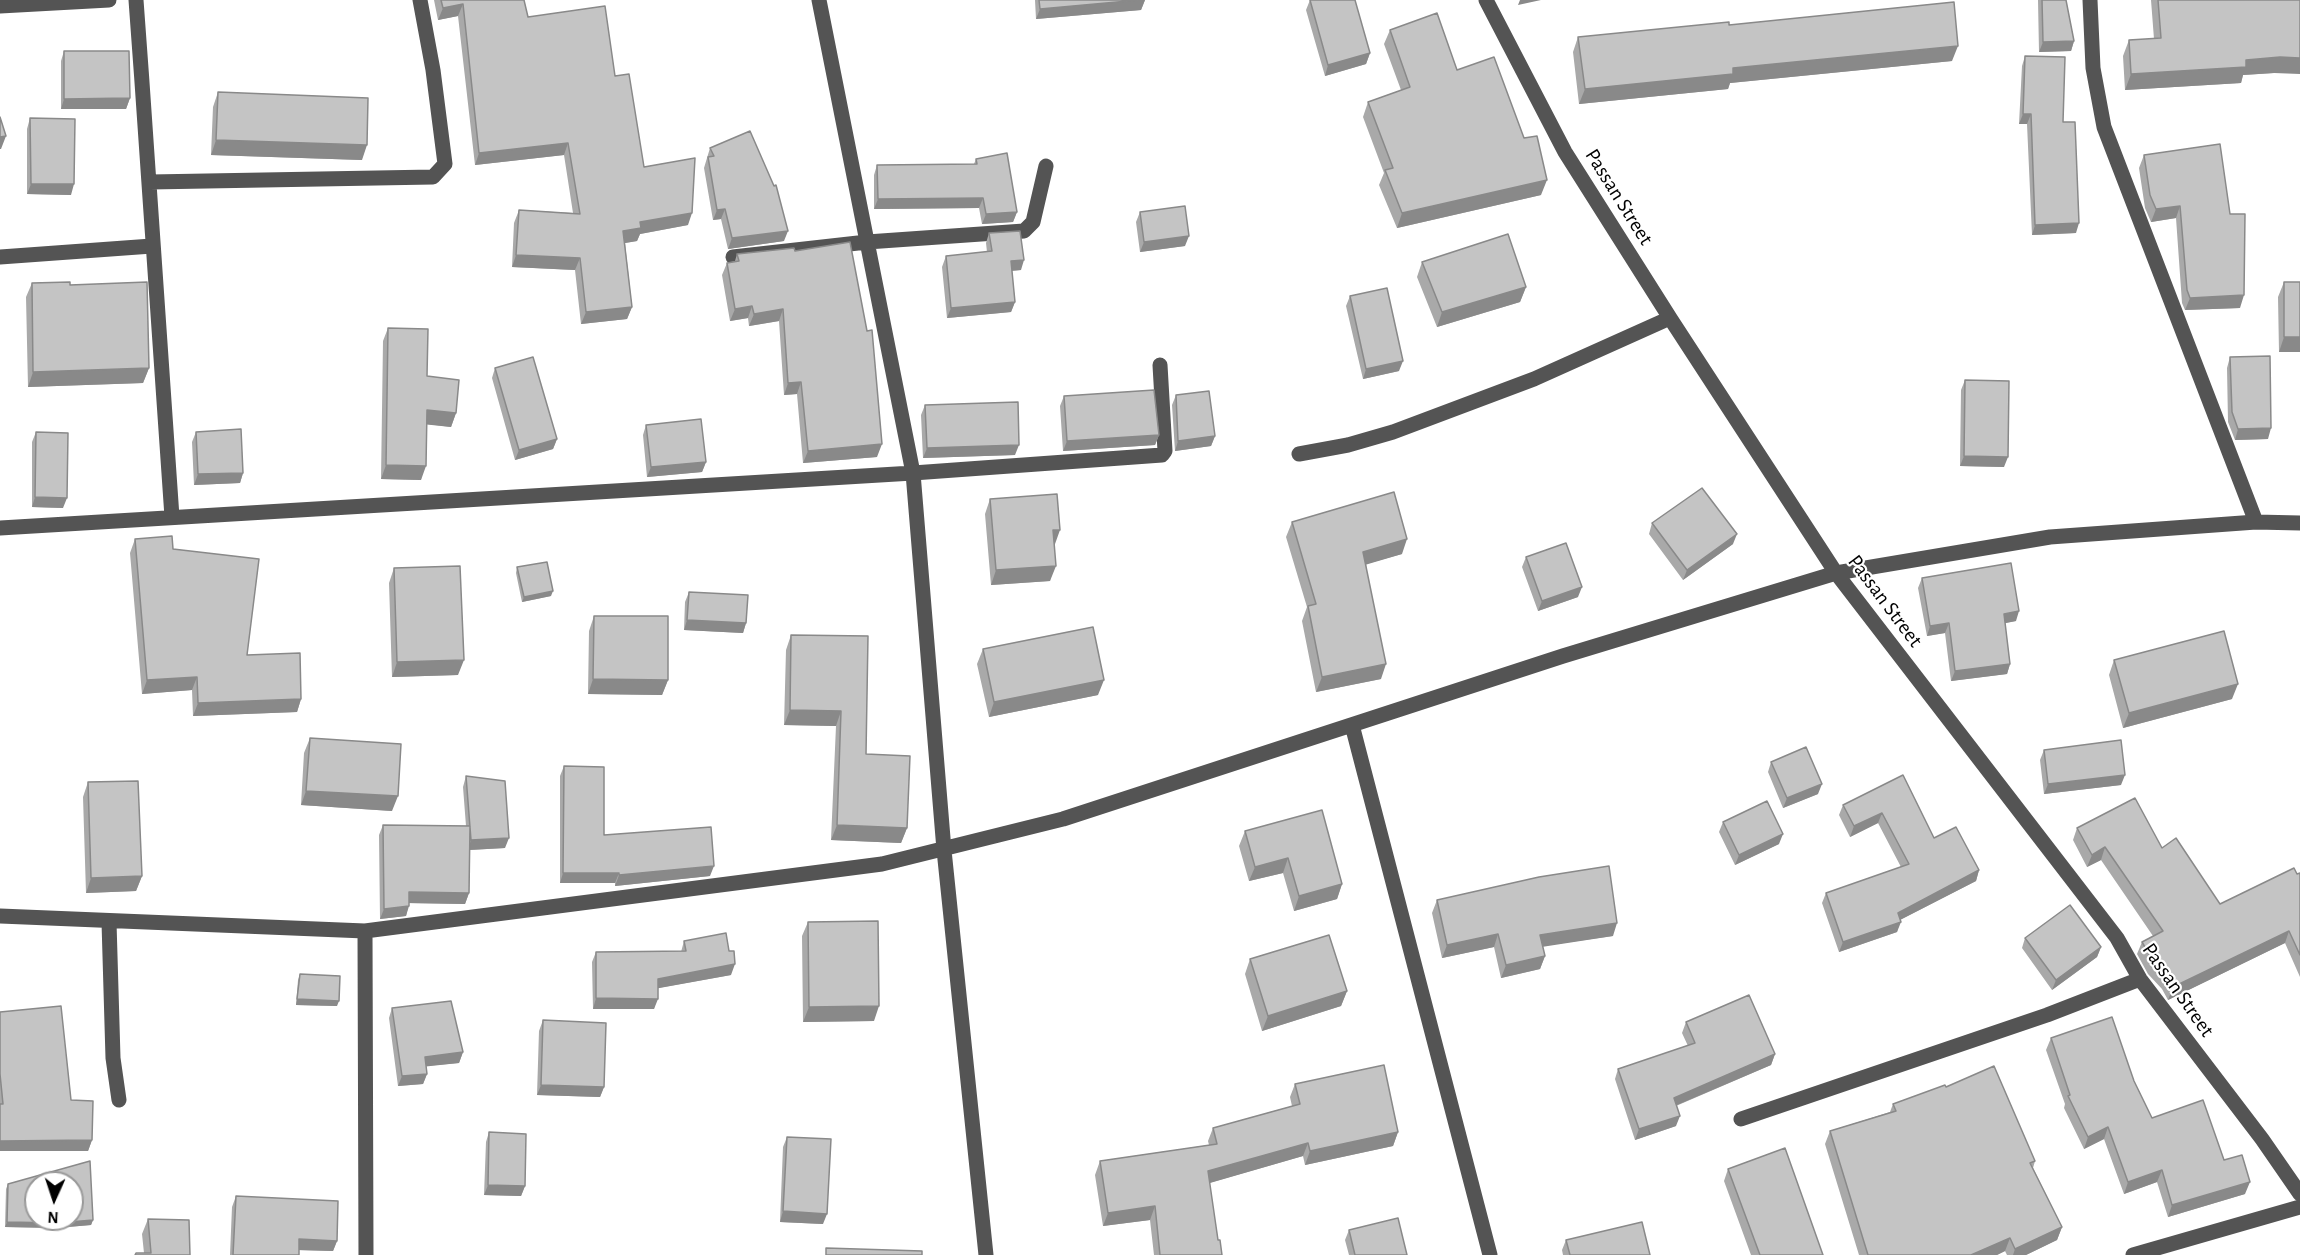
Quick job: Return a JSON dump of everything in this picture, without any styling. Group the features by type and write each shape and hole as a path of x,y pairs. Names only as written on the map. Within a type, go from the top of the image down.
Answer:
{"street":[{"path":"0,6 109,0"},
{"path":"136,0 172,517"},
{"path":"150,182 433,177 445,164 433,70 420,0"},
{"path":"819,0 913,473 944,850 986,1255"},
{"name":"Passan Street","path":"1486,0 1565,152 1836,573 2117,938 2140,979 2262,1139 2300,1194"},
{"path":"2090,0 2093,68 2104,127 2256,522"},
{"path":"733,257 867,242 1024,231 1033,222 1046,166"},
{"path":"0,256 152,246"},
{"path":"1299,454 1348,445 1394,432 1534,379 1670,318"},
{"path":"0,528 913,473 1162,455 1165,451 1160,365"},
{"path":"0,916 365,931 882,864 1063,819 1563,656 1836,573 2050,537 2256,522 2300,523"},
{"path":"1352,725 1490,1255"},
{"path":"109,922 113,1058 119,1100"},
{"path":"365,931 366,1255"},
{"path":"1741,1119 2047,1015 2140,979"},
{"path":"2133,1255 2300,1208"}],"building":[{"path":"441,0 524,0 528,17 605,6 615,76 629,74 644,167 695,158 692,213 640,222 641,228 623,231 632,307 586,312 580,258 516,255 519,210 580,214 568,143 479,153 463,4 443,8"},
{"path":"1039,0 1139,0 1040,9"},
{"path":"1310,0 1355,0 1370,53 1328,65"},
{"path":"2042,0 2066,0 2074,41 2043,42"},
{"path":"2158,0 2300,0 2300,58 2246,60 2246,67 2131,74 2129,40 2161,38"},
{"path":"1954,2 1958,46 1733,68 1733,74 1585,89 1578,37 1729,22 1729,25"},
{"path":"1437,13 1457,70 1494,57 1524,138 1537,136 1547,180 1402,213 1385,170 1393,168 1368,102 1410,87 1390,30"},
{"path":"64,51 129,51 130,98 64,99"},
{"path":"2025,56 2065,57 2063,122 2075,122 2079,223 2035,225 2031,114 2023,114"},
{"path":"218,92 368,98 367,145 216,140"},
{"path":"0,117 6,136 0,137"},
{"path":"30,118 75,119 74,184 31,184"},
{"path":"750,131 774,186 776,185 788,231 732,238 725,209 717,210 708,157 714,156 710,148"},
{"path":"2220,144 2230,214 2245,214 2244,295 2190,298 2187,290 2180,206 2156,209 2150,195 2144,155"},
{"path":"1007,153 1017,212 986,214 983,198 878,199 877,165 977,164 976,159"},
{"path":"1185,206 1189,236 1144,242 1140,212"},
{"path":"1020,231 1024,260 1011,261 1015,302 951,308 946,256 992,251 989,233"},
{"path":"1508,234 1526,287 1442,312 1422,262"},
{"path":"850,242 867,331 872,330 882,444 808,451 801,382 788,383 783,309 754,314 752,306 735,309 727,263 739,261 737,254 794,248 795,251"},
{"path":"70,282 70,285 147,282 149,368 33,372 32,283"},
{"path":"2284,282 2300,282 2300,337 2284,337"},
{"path":"1387,288 1403,361 1366,369 1350,296"},
{"path":"388,328 428,329 427,376 459,380 456,413 427,410 426,466 386,465"},
{"path":"2270,356 2271,428 2238,429 2232,412 2230,357"},
{"path":"533,357 557,439 519,450 495,368"},
{"path":"1965,380 2009,381 2008,457 1964,456"},
{"path":"1154,390 1159,435 1067,441 1064,396"},
{"path":"1209,391 1215,436 1178,441 1176,395"},
{"path":"1018,402 1019,445 927,448 925,405"},
{"path":"701,419 706,462 651,467 646,425"},
{"path":"241,429 243,473 198,474 196,432"},
{"path":"36,432 68,433 67,498 35,497"},
{"path":"1702,488 1737,534 1687,570 1652,523"},
{"path":"1394,492 1407,539 1363,552 1386,664 1322,677 1308,606 1316,604 1292,522"},
{"path":"1057,494 1060,530 1053,530 1056,566 996,570 990,499"},
{"path":"172,536 173,549 259,559 247,655 300,653 301,699 198,703 197,677 147,680 135,539"},
{"path":"1566,543 1582,587 1542,601 1526,557"},
{"path":"547,562 553,591 524,597 517,567"},
{"path":"2011,563 2019,611 2004,614 2010,664 1955,671 1949,623 1930,626 1922,578"},
{"path":"460,566 464,660 397,662 394,568"},
{"path":"689,592 748,595 746,623 687,620"},
{"path":"594,616 668,616 668,680 593,679"},
{"path":"1093,627 1104,680 994,702 983,649"},
{"path":"2224,631 2238,684 2129,713 2114,660"},
{"path":"791,635 868,636 866,754 910,756 907,828 837,825 841,711 790,710"},
{"path":"310,738 401,744 398,796 306,791"},
{"path":"2121,740 2125,775 2048,784 2044,750"},
{"path":"1806,747 1822,784 1787,798 1771,762"},
{"path":"564,766 604,767 604,835 711,827 714,866 619,875 619,873 563,873"},
{"path":"1903,775 1934,838 1956,827 1979,870 1898,913 1901,922 1843,942 1826,893 1909,864 1882,813 1854,826 1843,805"},
{"path":"466,776 505,781 509,838 471,840"},
{"path":"138,781 142,876 91,878 88,782"},
{"path":"2135,798 2162,848 2176,838 2220,904 2294,868 2297,874 2300,873 2300,955 2289,931 2173,987 2142,942 2163,931 2105,847 2092,855 2077,828"},
{"path":"1767,801 1783,834 1739,855 1723,822"},
{"path":"1322,810 1342,884 1299,896 1288,858 1255,867 1245,831"},
{"path":"383,825 470,826 469,893 409,892 409,906 384,909"},
{"path":"1609,866 1617,923 1540,935 1545,956 1506,965 1498,934 1447,945 1437,900 1539,877"},
{"path":"2070,905 2101,947 2056,980 2025,938"},
{"path":"878,921 879,1006 809,1007 808,922"},
{"path":"726,933 729,951 734,951 735,964 658,979 658,999 596,998 596,952 686,951 684,941"},
{"path":"1329,935 1347,991 1268,1016 1250,959"},
{"path":"300,974 340,976 339,1001 297,999"},
{"path":"1749,995 1775,1054 1674,1098 1680,1116 1639,1129 1618,1069 1695,1043 1686,1022"},
{"path":"451,1001 463,1052 425,1057 427,1074 402,1076 392,1008"},
{"path":"61,1006 71,1100 93,1101 92,1140 0,1141 0,1104 3,1104 0,1074 0,1012"},
{"path":"2112,1017 2134,1081 2152,1118 2203,1100 2224,1160 2242,1155 2250,1182 2172,1205 2162,1170 2128,1182 2108,1127 2088,1137 2068,1096 2070,1095 2051,1038"},
{"path":"543,1020 606,1023 604,1087 541,1085"},
{"path":"1384,1065 1398,1132 1310,1151 1308,1143 1208,1171 1222,1255 1160,1255 1155,1206 1108,1213 1100,1161 1217,1144 1213,1128 1300,1104 1295,1084"},
{"path":"1994,1066 2035,1161 2030,1163 2062,1227 2015,1249 2010,1238 1971,1255 1868,1255 1830,1131 1896,1111 1893,1104 1945,1085 1946,1087"},
{"path":"489,1132 526,1134 525,1186 488,1185"},
{"path":"787,1137 831,1139 827,1214 783,1211"},
{"path":"1785,1148 1823,1255 1760,1255 1728,1169"},
{"path":"90,1161 93,1220 84,1221 84,1171 54,1171"},
{"path":"24,1180 24,1222 7,1222 8,1184"},
{"path":"236,1196 338,1201 337,1241 299,1239 299,1255 233,1255"},
{"path":"1398,1218 1407,1255 1355,1255 1349,1230"},
{"path":"148,1219 189,1220 190,1255 135,1255 136,1253 151,1253"},
{"path":"1642,1222 1650,1255 1570,1255 1566,1240"},
{"path":"826,1248 922,1251 922,1255 826,1255"}]}
